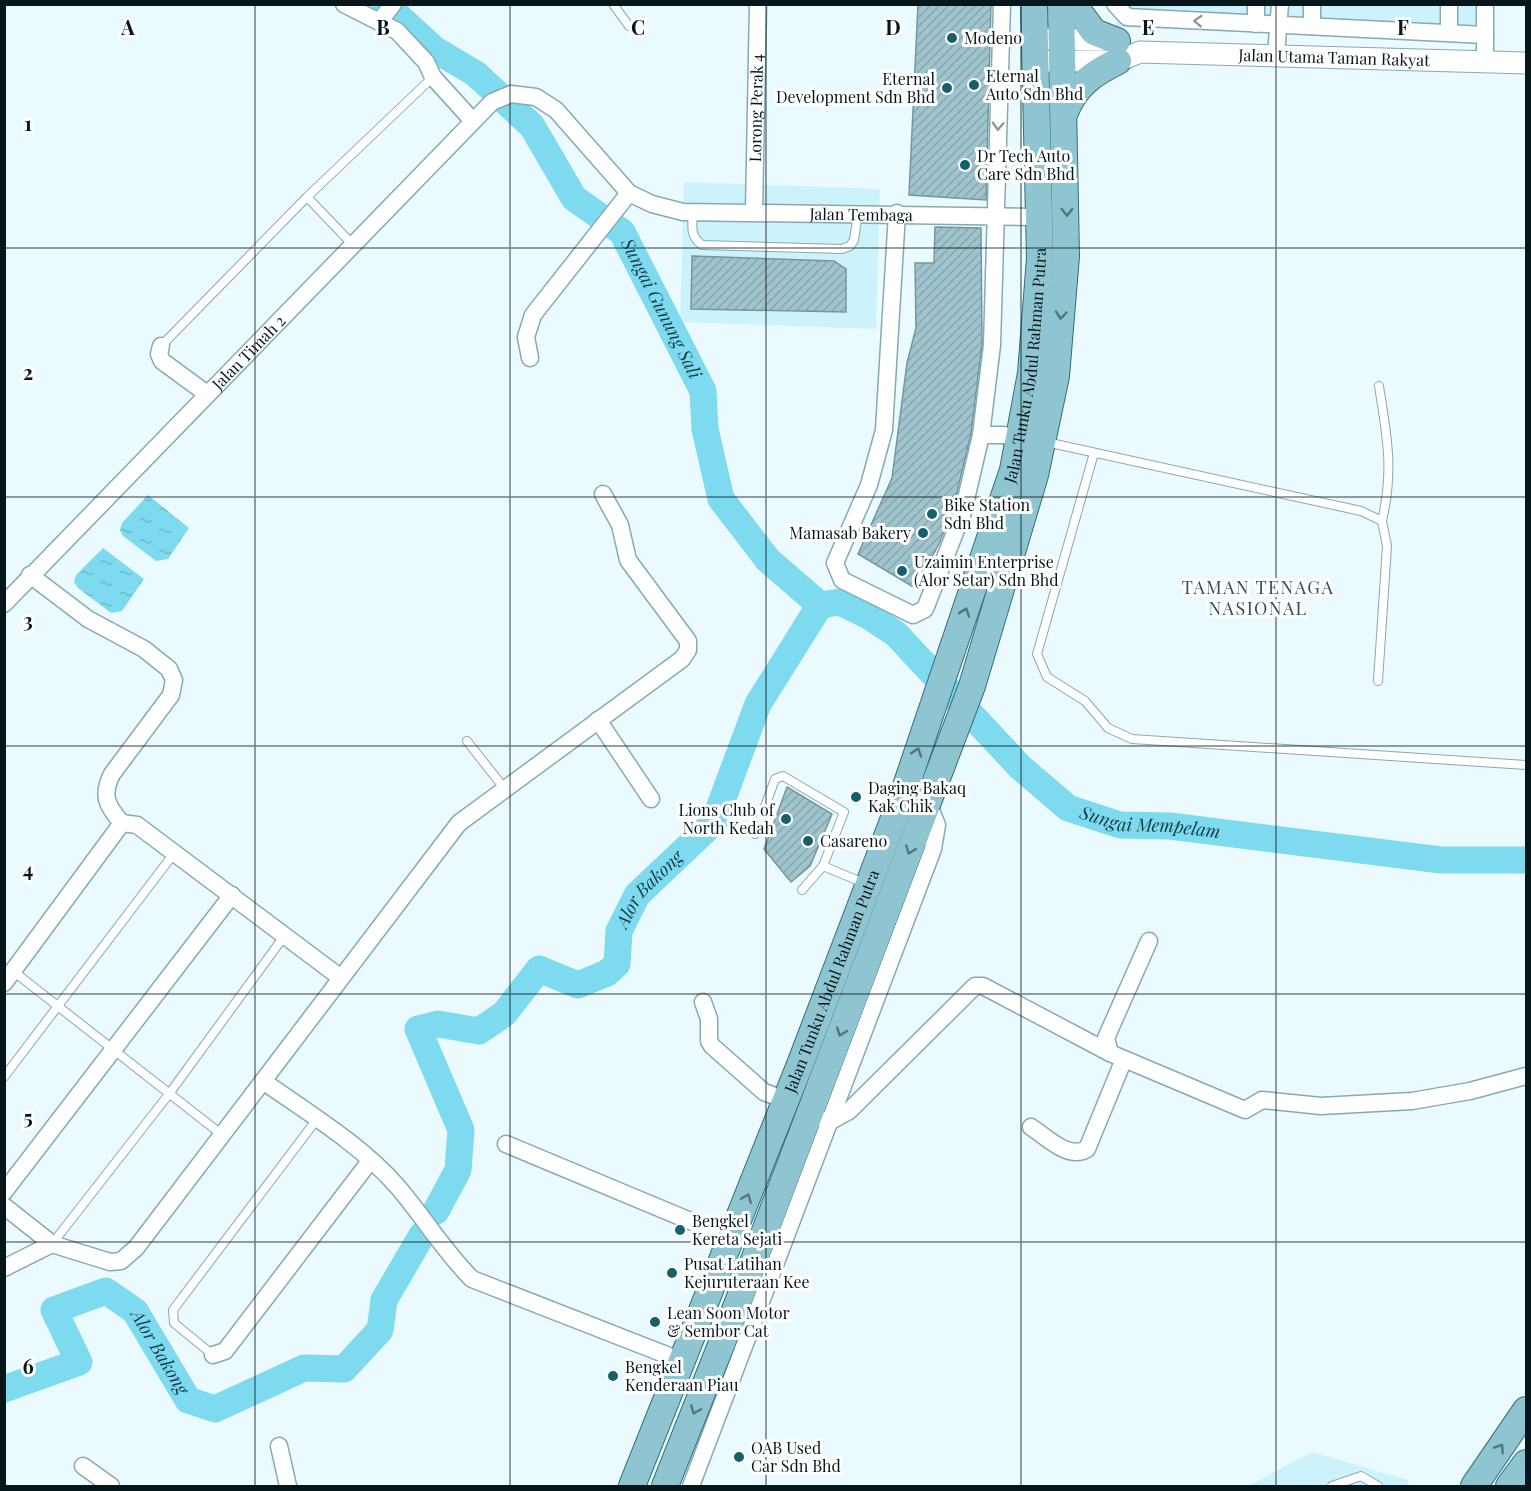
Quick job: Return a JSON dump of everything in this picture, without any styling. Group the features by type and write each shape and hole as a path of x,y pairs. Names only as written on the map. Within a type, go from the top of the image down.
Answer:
{"main road":[{"name":"Jalan Tunku Abdul Rahman Putra","path":"632,1486 786,1100 868,885 1013,470 1032,440 1031,373 1040,258 1034,4"},
{"name":"Jalan Tunku Abdul Rahman Putra","path":"664,1486 820,1117 928,803 972,686 1032,440 1056,376 1066,256 1065,112 1061,4"},
{"path":"1065,112 1071,95 1082,82 1125,51 1094,32 1073,4"},
{"path":"1035,50 1046,52 1061,50"},
{"path":"1474,1486 1527,1410"},
{"path":"1509,1486 1527,1463"},
{"path":"1523,1486 1527,1477"}],"street":[{"path":"344,4 387,12 397,31 426,62 433,76 472,120"},
{"name":"Lorong Perak 4","path":"754,212 758,4"},
{"path":"897,213 884,430 869,486 836,563 842,579 913,615 925,609 963,512 981,435 992,345 1002,4"},
{"path":"1115,4 1127,17 1485,35"},
{"path":"1256,4 1256,24"},
{"path":"1276,55 1280,4"},
{"path":"1312,4 1312,26"},
{"path":"1449,4 1449,32"},
{"path":"1485,4 1485,63"},
{"name":"Jalan Utama Taman Rakyat","path":"1061,50 1527,63"},
{"name":"Jalan Timah 2","path":"4,604 207,394 355,246 472,120 492,102 511,94 530,95 556,110 629,194"},
{"path":"530,358 526,337 533,315 629,194"},
{"name":"Jalan Tembaga","path":"629,194 652,204 688,212 897,213 1040,217"},
{"path":"161,346 159,354 162,361 207,394"},
{"path":"981,435 1004,435 1032,440"},
{"path":"4,1206 52,1244 110,1262 121,1261 129,1256 459,823 682,659 688,650 688,641 628,560 620,525 603,494"},
{"path":"30,575 88,619 144,649 169,669 174,680 171,695 106,785 106,803 122,823 137,825 341,978"},
{"path":"598,720 651,799"},
{"path":"9,977 122,823"},
{"path":"4,1192 232,895"},
{"path":"1031,1127 1070,1153 1080,1153 1087,1149 1117,1056 1106,1038 1149,941"},
{"path":"691,1486 820,1117 849,1111 975,986 983,986 1117,1056 1245,1110 1263,1100 1321,1106 1412,1101 1470,1091 1527,1076"},
{"path":"703,1002 710,1019 709,1041 712,1046 764,1092 786,1100"},
{"path":"263,1081 317,1119 396,1185 450,1257 472,1279 682,1362"},
{"path":"506,1144 731,1238"},
{"path":"213,1355 225,1351 370,1161"},
{"path":"4,1268 52,1244"},
{"path":"279,1446 288,1486"},
{"path":"83,1466 111,1486"}],"lane":[{"path":"613,4 629,26"},
{"path":"161,346 307,197 433,76"},
{"path":"307,197 355,246"},
{"path":"688,212 692,233 695,240 702,245 842,249 850,246 854,240 858,213"},
{"path":"1378,386 1390,462 1390,486 1382,520 1387,546 1378,681"},
{"path":"1032,440 1361,510 1382,520"},
{"path":"1094,453 1037,654 1047,677 1085,701 1108,728 1132,739 1527,765"},
{"path":"467,741 504,788"},
{"path":"755,834 775,779 783,776 843,809 844,816 823,866 802,890"},
{"path":"4,1077 175,852"},
{"path":"823,866 868,885"},
{"path":"52,1244 169,1094 285,935"},
{"path":"9,977 59,1006 220,1134"},
{"path":"213,1355 174,1323 173,1310 317,1119"},
{"path":"1332,1486 1361,1476 1378,1486"}],"shaded area":[{"path":"1116,5 1480,5 1480,41 1116,27"},
{"path":"684,182 880,189 876,329 680,322"},
{"path":"1312,1452 1408,1480 1409,1486 1248,1486"}],"water":[{"path":"148,495 189,528 168,559 156,561 123,536 120,530 122,523"},
{"path":"103,548 144,579 122,611 111,613 78,588 74,582 76,575"}],"building":[{"path":"918,4 991,4 986,200 909,195"},
{"path":"935,227 981,228 982,344 971,433 953,509 939,544 915,588 858,554 892,478 907,363 916,328 915,263 934,263"},
{"path":"692,256 834,261 846,269 846,312 691,309"},
{"path":"787,787 832,814 810,866 791,882 764,849"}],"waterway":[{"name":"Sungai Gunung Sali","path":"385,4 434,49 476,74 532,126 574,198 622,232 703,391 705,429 721,499 768,560 820,605"},
{"name":"Sungai Mempelam","path":"820,605 840,602 867,615 896,634 1020,767 1068,808 1120,825 1170,826 1441,860 1526,860"},
{"name":"Alor Bakong","path":"436,1211 458,1170 461,1130 418,1029 438,1024 479,1031 504,1014 539,969 578,985 607,973 617,964 619,931 637,895 714,822 758,704 820,605"},
{"name":"Alor Bakong","path":"4,1389 79,1362 54,1310 106,1291 135,1311 188,1400 215,1409 304,1368 344,1369 380,1330 384,1300 422,1235"}],"place":[{"name":"Modeno","path":"952,38"},
{"name":"Eternal Auto Sdn Bhd","path":"974,85"},
{"name":"Eternal Development Sdn Bhd","path":"947,88"},
{"name":"Dr Tech Auto Care Sdn Bhd","path":"965,165"},
{"name":"Bike Station Sdn Bhd","path":"932,514"},
{"name":"Mamasab Bakery","path":"923,533"},
{"name":"Uzaimin Enterprise (Alor Setar) Sdn Bhd","path":"902,571"},
{"name":"Daging Bakaq Kak Chik","path":"856,797"},
{"name":"Lions Club of North Kedah","path":"786,819"},
{"name":"Casareno","path":"808,841"},
{"name":"Bengkel Kereta Sejati","path":"680,1230"},
{"name":"Pusat Latihan Kejuruteraan Kee","path":"672,1273"},
{"name":"Lean Soon Motor & Sembor Cat","path":"655,1322"},
{"name":"Bengkel Kenderaan Piau","path":"613,1376"},
{"name":"OAB Used Car Sdn Bhd","path":"739,1457"}],"district":[{"name":"TAMAN TENAGA NASIONAL","path":"1258,598"}]}
